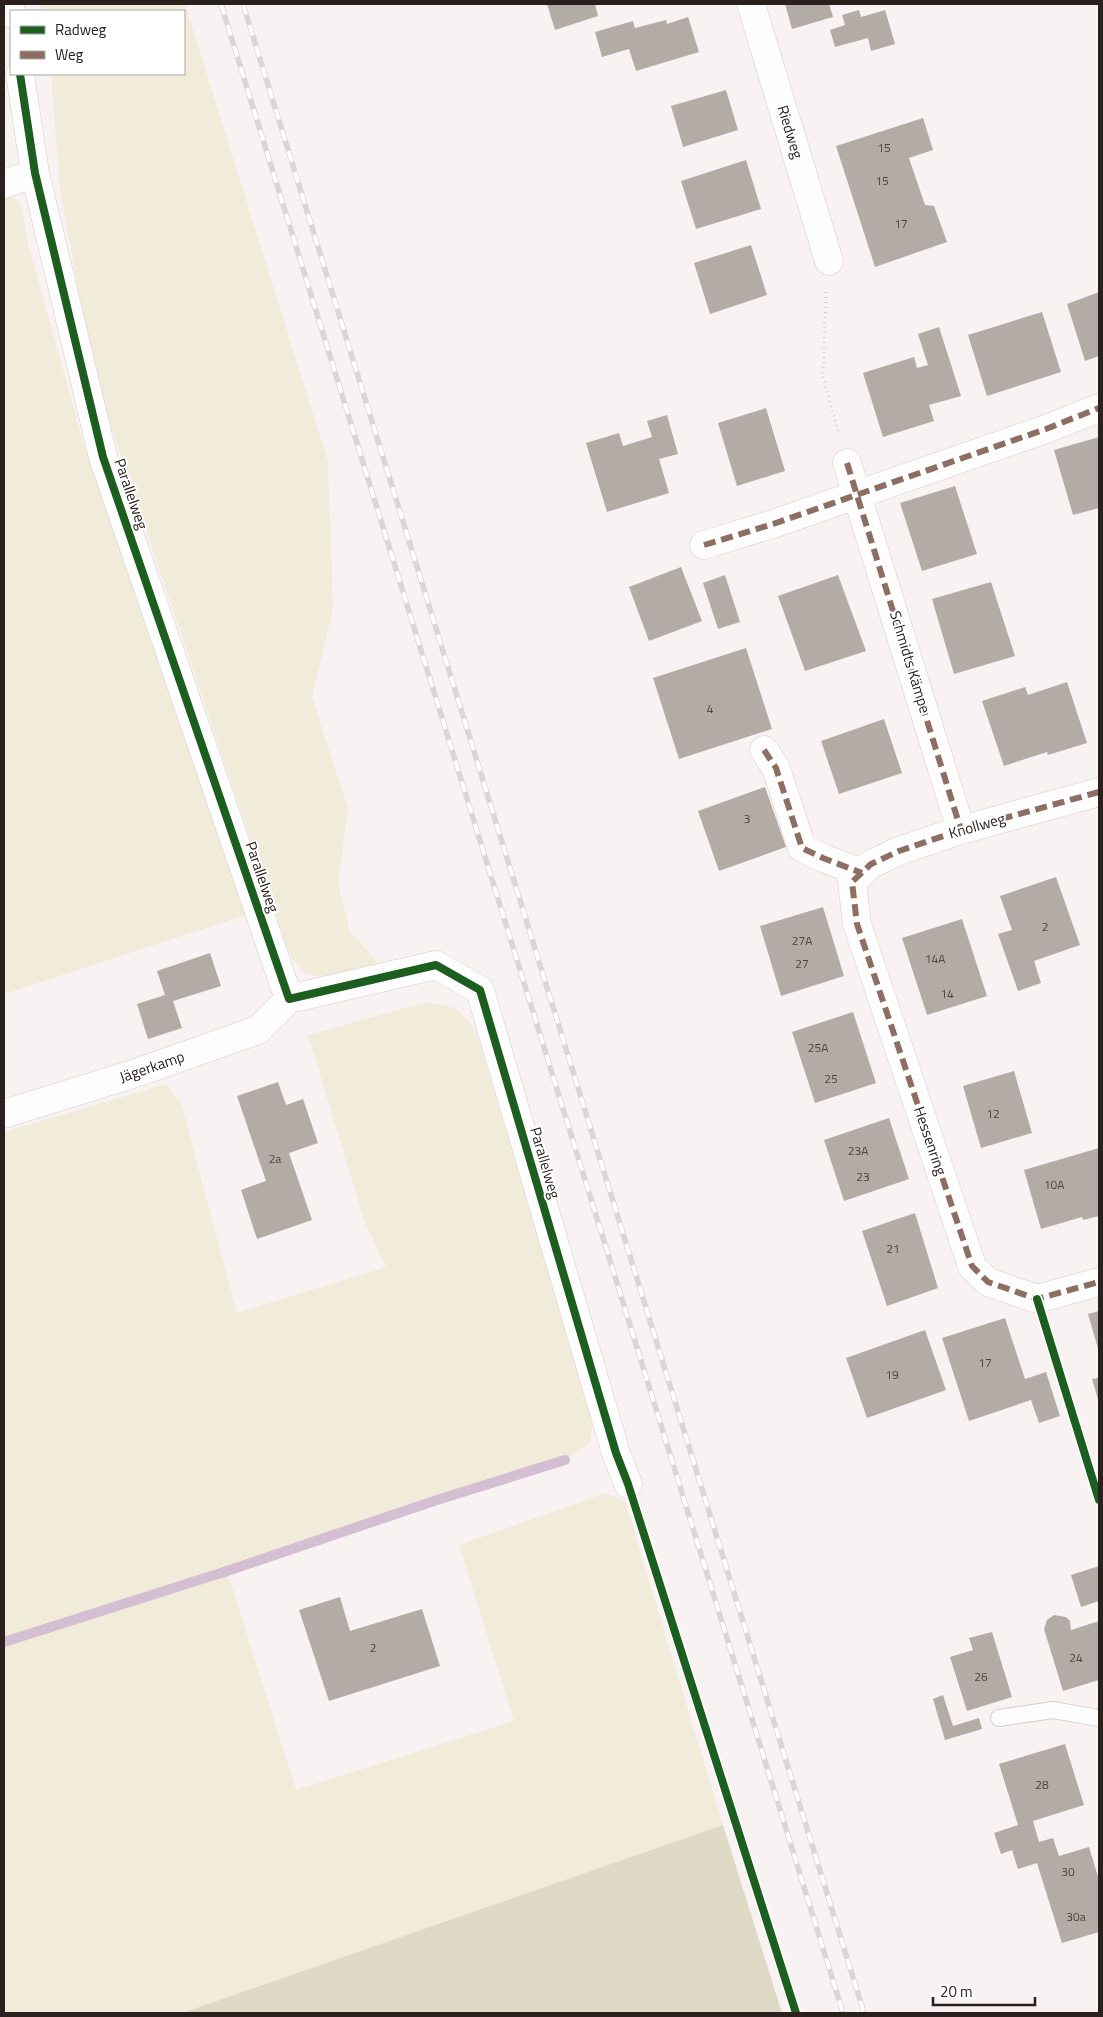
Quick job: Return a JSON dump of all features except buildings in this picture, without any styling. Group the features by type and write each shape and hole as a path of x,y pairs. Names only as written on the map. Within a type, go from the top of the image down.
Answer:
{"street":[{"name":"Riedweg","path":"751,4 828,260"},
{"name":"Parallelweg","path":"20,75 35,173 103,457 289,999 436,965 480,990 616,1453 628,1484"},
{"path":"4,184 35,173"},
{"path":"704,545 773,524 1046,429 1099,408"},
{"name":"Schmidts Kämpe","path":"847,463 961,830"},
{"path":"764,750 776,768 802,848 857,878"},
{"name":"Knollweg","path":"857,878 871,864 898,851 961,830 1099,792"},
{"name":"Hessenring","path":"857,878 857,924 972,1266 988,1282 1036,1299 1099,1282"},
{"name":"Jägerkamp","path":"4,1114 136,1073 258,1030 289,999"}],"lane":[{"path":"999,1718 1053,1710 1099,1718"}],"path":[{"path":"828,260 823,377 847,463"}],"shaded area":[{"path":"39,4 185,4 328,462 333,609 312,697 348,809 338,883 350,932 378,962 337,979 306,974 290,956 94,376 60,190 51,75 185,75 185,10 41,10"},
{"path":"4,195 20,201 29,247 85,449 246,915 4,994"},
{"path":"427,1002 455,1008 475,1028 593,1420 590,1443 565,1460 437,1500 227,1571 296,1790 514,1721 459,1545 606,1493 625,1501 723,1825 182,2013 4,2013 4,1132 166,1084 181,1103 237,1313 386,1267 365,1223 308,1035"},
{"path":"723,1825 782,2013 182,2013"}],"waterway":[{"path":"4,1642 565,1460"}],"railway":[{"path":"221,4 843,2013"},
{"path":"243,4 864,2013"}],"marked path":[{"path":"704,545 773,524 1046,429 1099,408"},
{"path":"847,463 961,830"},
{"path":"764,750 776,768 802,848 862,873"},
{"path":"1099,792 961,830 899,851 871,864 852,882 857,924 972,1266 988,1282 1037,1299 1099,1282"}],"cycle path":[{"path":"20,75 35,173 103,457 289,999 436,965 480,990 616,1453 628,1484 796,2013"},
{"path":"1037,1299 1099,1500"}]}
